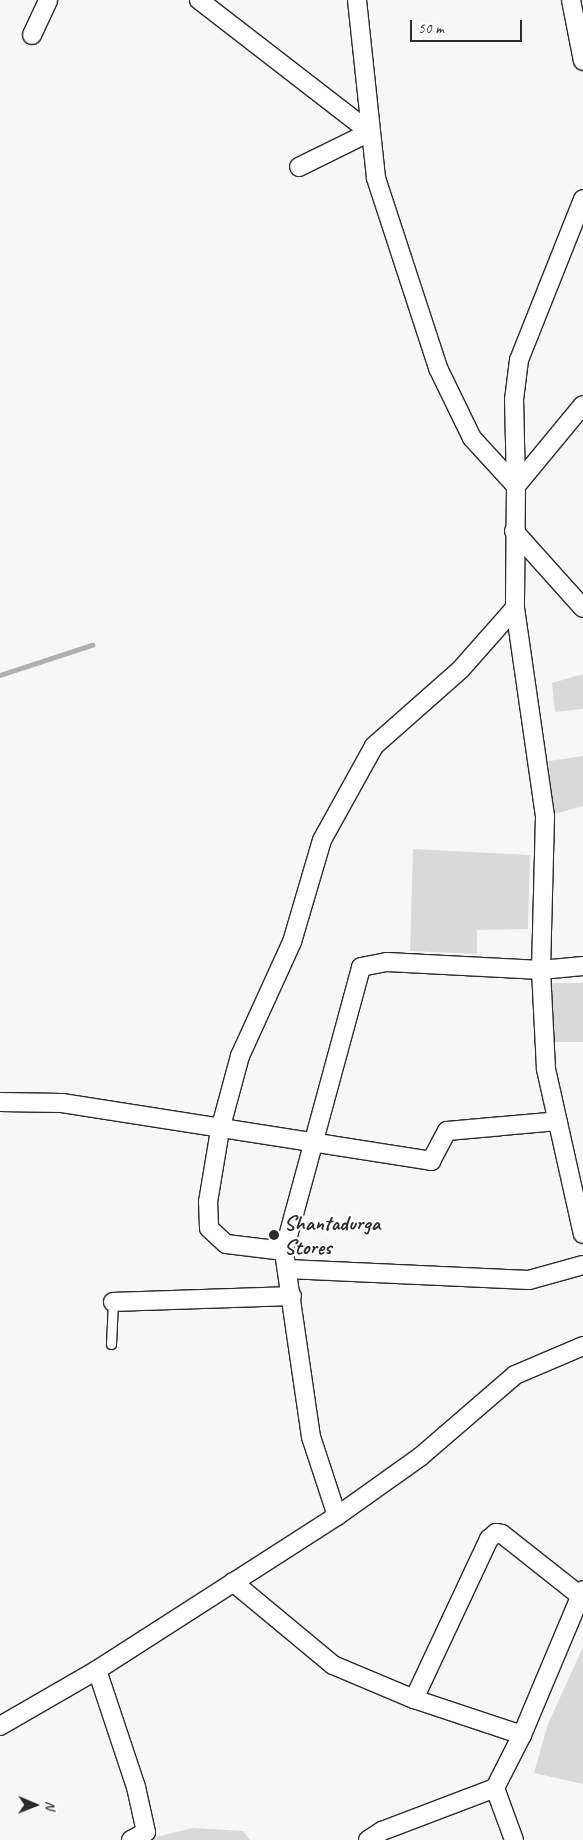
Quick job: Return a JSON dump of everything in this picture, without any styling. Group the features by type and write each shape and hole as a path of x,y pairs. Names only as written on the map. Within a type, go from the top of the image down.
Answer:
{"street":[{"path":"32,35 48,0"},
{"path":"199,0 370,132"},
{"path":"356,0 376,178 438,368 472,438 516,486"},
{"path":"572,0 583,61"},
{"path":"299,166 370,132"},
{"path":"583,199 519,360 514,400 516,486 514,531 515,608 545,817 541,970 546,1069 583,1234"},
{"path":"516,486 583,405"},
{"path":"514,531 583,608"},
{"path":"284,1251 226,1244 209,1228 208,1202 220,1130 240,1056 292,942 322,840 374,746 461,669 515,608"},
{"path":"337,1516 311,1437 284,1251 312,1142 362,968 387,962 541,970 583,966"},
{"path":"0,1102 62,1103 220,1130 312,1142 431,1161 447,1131 558,1121"},
{"path":"287,1269 529,1280 583,1265"},
{"path":"113,1302 292,1296"},
{"path":"0,1726 97,1670 337,1516 420,1457 515,1375 583,1346"},
{"path":"368,1840 382,1831 496,1788 522,1734 582,1595 502,1534 496,1533 489,1539 414,1699"},
{"path":"233,1582 333,1665 414,1699 522,1734"},
{"path":"97,1670 136,1788 146,1832 131,1840"},
{"path":"496,1788 514,1840"}],"lane":[{"path":"111,1344 113,1302"}],"shaded area":[{"path":"583,674 583,709 555,712 552,683"},
{"path":"583,756 583,806 551,815 549,761"},
{"path":"413,849 530,855 528,929 477,930 477,954 410,951"},
{"path":"551,983 583,983 583,1042 551,1042"},
{"path":"583,1647 583,1784 534,1773 548,1724"},
{"path":"193,1828 243,1831 250,1840 143,1840"}],"waterway":[{"path":"0,675 92,645"}],"place":[{"name":"Shantadurga Stores","path":"274,1235"}]}
